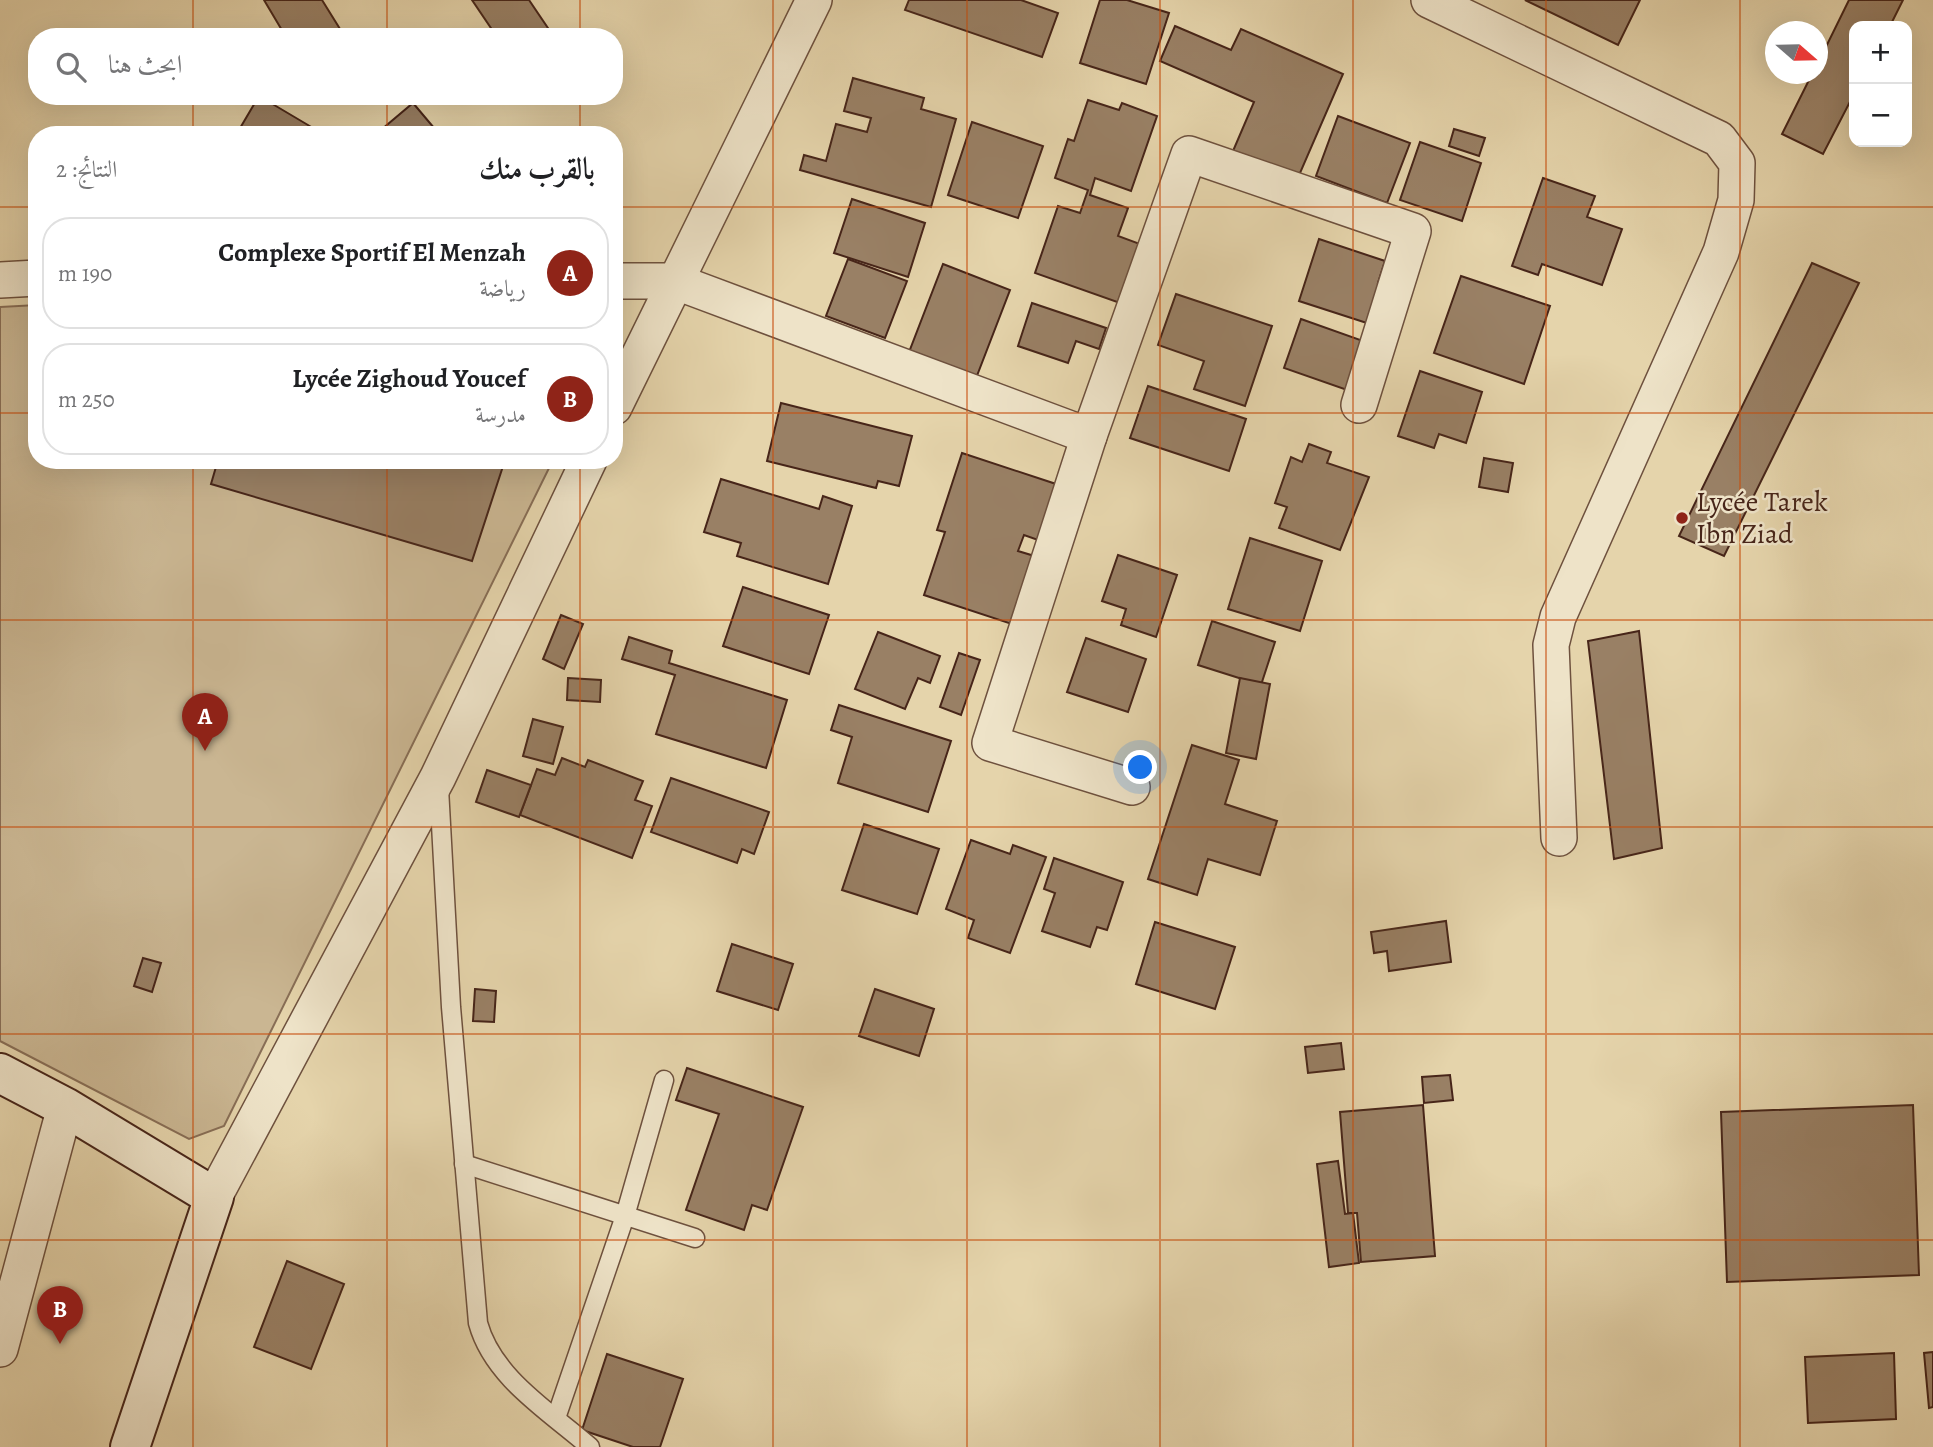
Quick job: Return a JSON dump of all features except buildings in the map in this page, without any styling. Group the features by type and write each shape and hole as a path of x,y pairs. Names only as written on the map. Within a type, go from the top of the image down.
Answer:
{"main road":[{"path":"0,1073 65,1107 214,1197 130,1447"}],"street":[{"path":"623,388 814,0"},
{"path":"1429,0 1719,139 1737,163 1736,200 1721,252 1558,617 1550,645 1559,838"},
{"path":"1132,787 990,743 1089,436 1189,154 1413,231 1359,405"},
{"path":"0,280 28,278"},
{"path":"623,281 674,281 1089,436"},
{"path":"214,1197 438,777 585,469"},
{"path":"0,1349 65,1107"}],"lane":[{"path":"438,777 451,1007 478,1323 484,1344 500,1369 590,1447"},
{"path":"556,1418 625,1216 664,1080"},
{"path":"464,1164 695,1238"}],"shaded area":[{"path":"28,305 28,469 549,469 224,1126 189,1139 0,1041 0,307"}],"place":[{"name":"Lycée Tarek Ibn Ziad","path":"1682,518"},
{"name":"Complexe Sportif El Menzah","path":"205,751"},
{"name":"Lycée Zighoud Youcef","path":"60,1344"}]}
